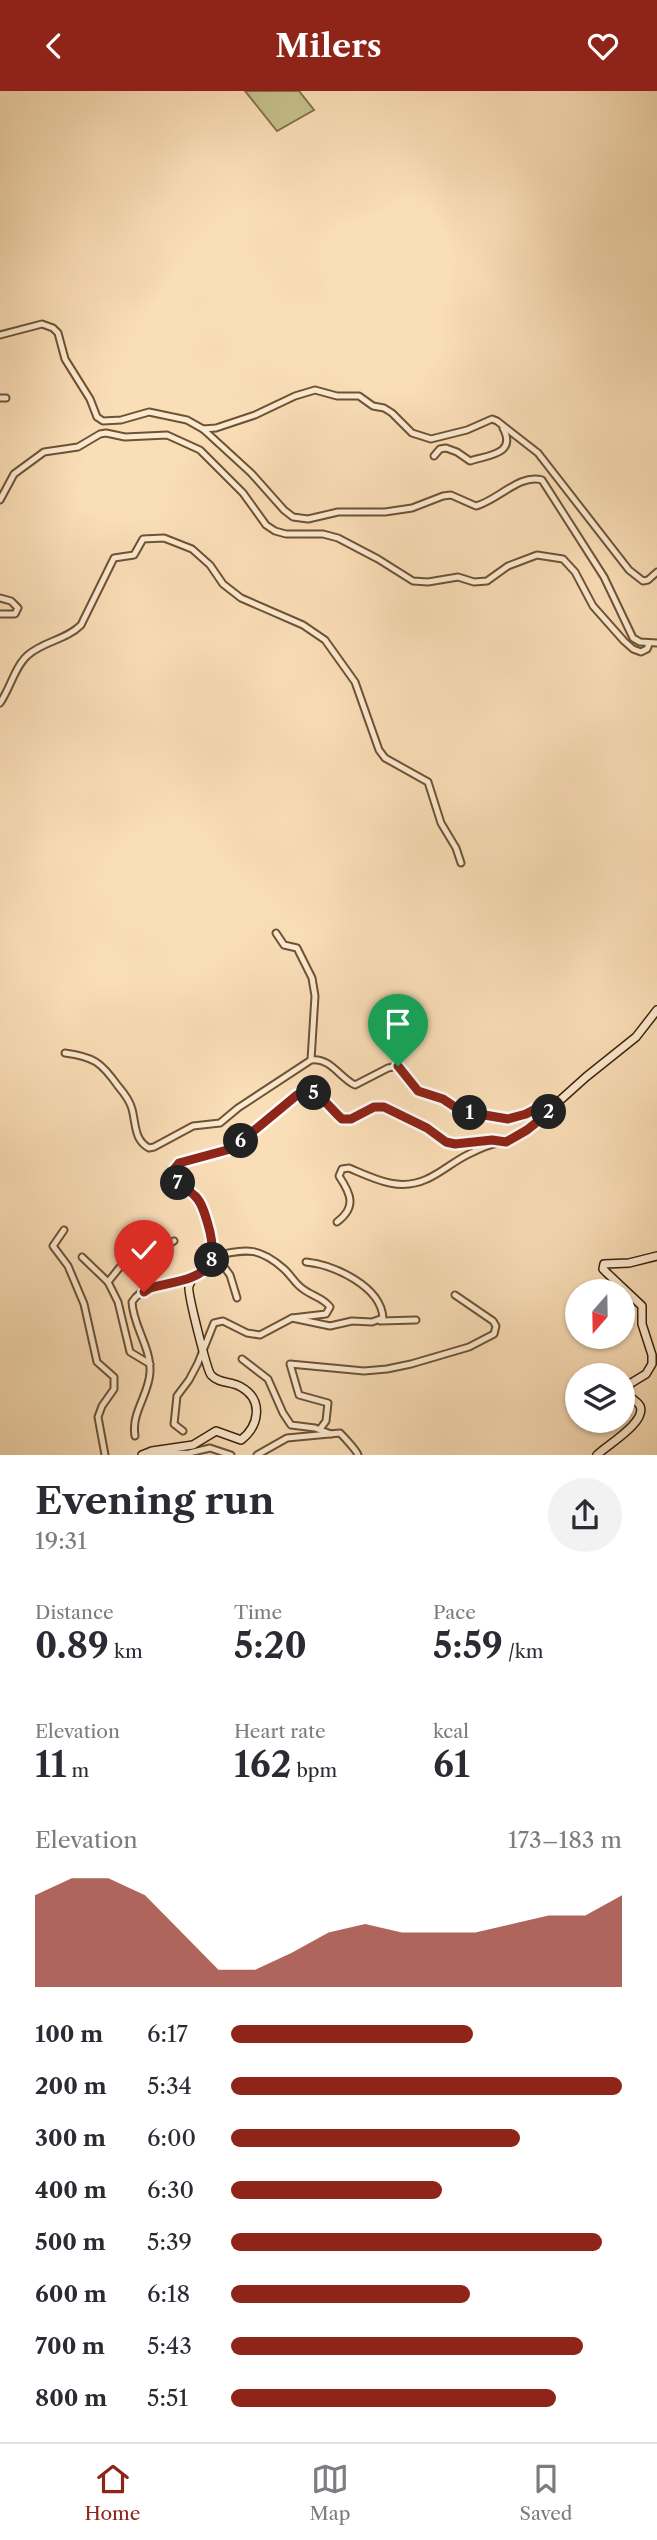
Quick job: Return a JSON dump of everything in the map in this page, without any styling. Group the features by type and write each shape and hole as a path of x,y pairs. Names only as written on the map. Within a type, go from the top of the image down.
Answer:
{"street":[{"path":"0,335 42,324 53,328 58,333 63,355 80,380 99,419 121,420 149,412 187,420 204,429 251,473 284,510 299,518 308,519 338,512 385,512 412,508 451,495 476,506 526,481 537,478 542,480 604,577 633,638 649,644 657,643"},
{"path":"204,429 239,421 315,390 337,396 359,396 373,406 388,410 412,433 428,439 461,432 492,419 538,453 629,570 643,581 657,572"},
{"path":"434,456 440,449 446,448 470,461 501,450 505,448 508,439 501,425"},
{"path":"0,500 14,474 44,452 78,447 106,433 125,437 167,435 200,450 243,493 266,525 275,531 286,534 323,534 338,538 378,559 406,578 420,583 458,577 474,582 487,581 508,566 537,555 563,559 575,572 593,606 624,641 641,652 647,649 649,644"},
{"path":"0,703 28,655 75,632 81,625 114,558 134,555 143,539 173,540 198,553 210,565 218,580 241,598 303,625 325,641 355,682 379,750 385,758 428,782 441,823 456,848 461,863"},
{"path":"0,598 11,601 18,608 15,614 0,614"},
{"path":"276,933 284,945 297,948 312,978 315,1001 311,1060"},
{"path":"337,1222 346,1216 350,1203 350,1192 339,1176 342,1169 349,1168 393,1185 414,1183 426,1180 446,1165 491,1144 506,1142 527,1130 552,1110 586,1077 636,1037 657,1010"},
{"path":"65,1053 83,1056 104,1065 131,1106 140,1142 152,1148 193,1126 220,1123 238,1108 311,1060 317,1059 327,1063 355,1086 388,1068 398,1066 418,1091 443,1099 454,1108 472,1113 508,1119 541,1106 552,1110"},
{"path":"237,1298 230,1275 215,1256 209,1229 197,1197 184,1189 174,1178 175,1168 179,1163 227,1150 297,1095 305,1092 318,1095 342,1119 351,1119 374,1107 384,1107 427,1128 446,1142 506,1142"},
{"path":"64,1230 53,1246 68,1266 84,1304 96,1361 113,1374 115,1382 114,1389 98,1417 105,1455"},
{"path":"108,1282 120,1267 152,1255 174,1241"},
{"path":"135,1436 134,1420 145,1392 150,1364 132,1302 136,1296 150,1288 193,1278 211,1263 215,1256 236,1250 263,1252 299,1286 324,1300 330,1307 326,1314 292,1318 260,1335 247,1333 232,1324 218,1321 212,1326 189,1380 177,1396 174,1424 183,1431"},
{"path":"635,1382 646,1374 652,1364 642,1324 642,1306 603,1269 604,1264 629,1263 657,1256"},
{"path":"82,1257 108,1282 118,1302 130,1352 150,1364"},
{"path":"306,1262 324,1265 369,1290 381,1306 383,1318 380,1321"},
{"path":"143,1454 193,1445 216,1431 241,1440 251,1432 258,1414 255,1401 243,1388 212,1376 188,1293 193,1278"},
{"path":"320,1429 326,1421 328,1403 299,1395 290,1364 364,1371 387,1369 469,1347 494,1334 496,1326 493,1321 455,1294"},
{"path":"292,1318 330,1326 358,1320 416,1320"},
{"path":"242,1359 268,1379 291,1425 320,1429 331,1434"},
{"path":"635,1400 641,1413 635,1424"},
{"path":"257,1455 287,1438 340,1433 358,1455"},
{"path":"597,1455 624,1433"},
{"path":"143,1454 174,1455 210,1448 231,1455"}],"shaded area":[{"path":"245,91 299,91 314,110 277,131"}],"route":[{"path":"144,1292 150,1288 193,1278 211,1263 213,1257 209,1229 197,1197 184,1189 174,1178 175,1168 179,1163 227,1150 297,1095 312,1092 318,1095 338,1116 346,1120 374,1107 384,1107 427,1128 446,1142 455,1144 492,1140 506,1142 527,1130 552,1110 541,1106 517,1118 508,1119 461,1111 443,1099 418,1091 398,1066"}]}
